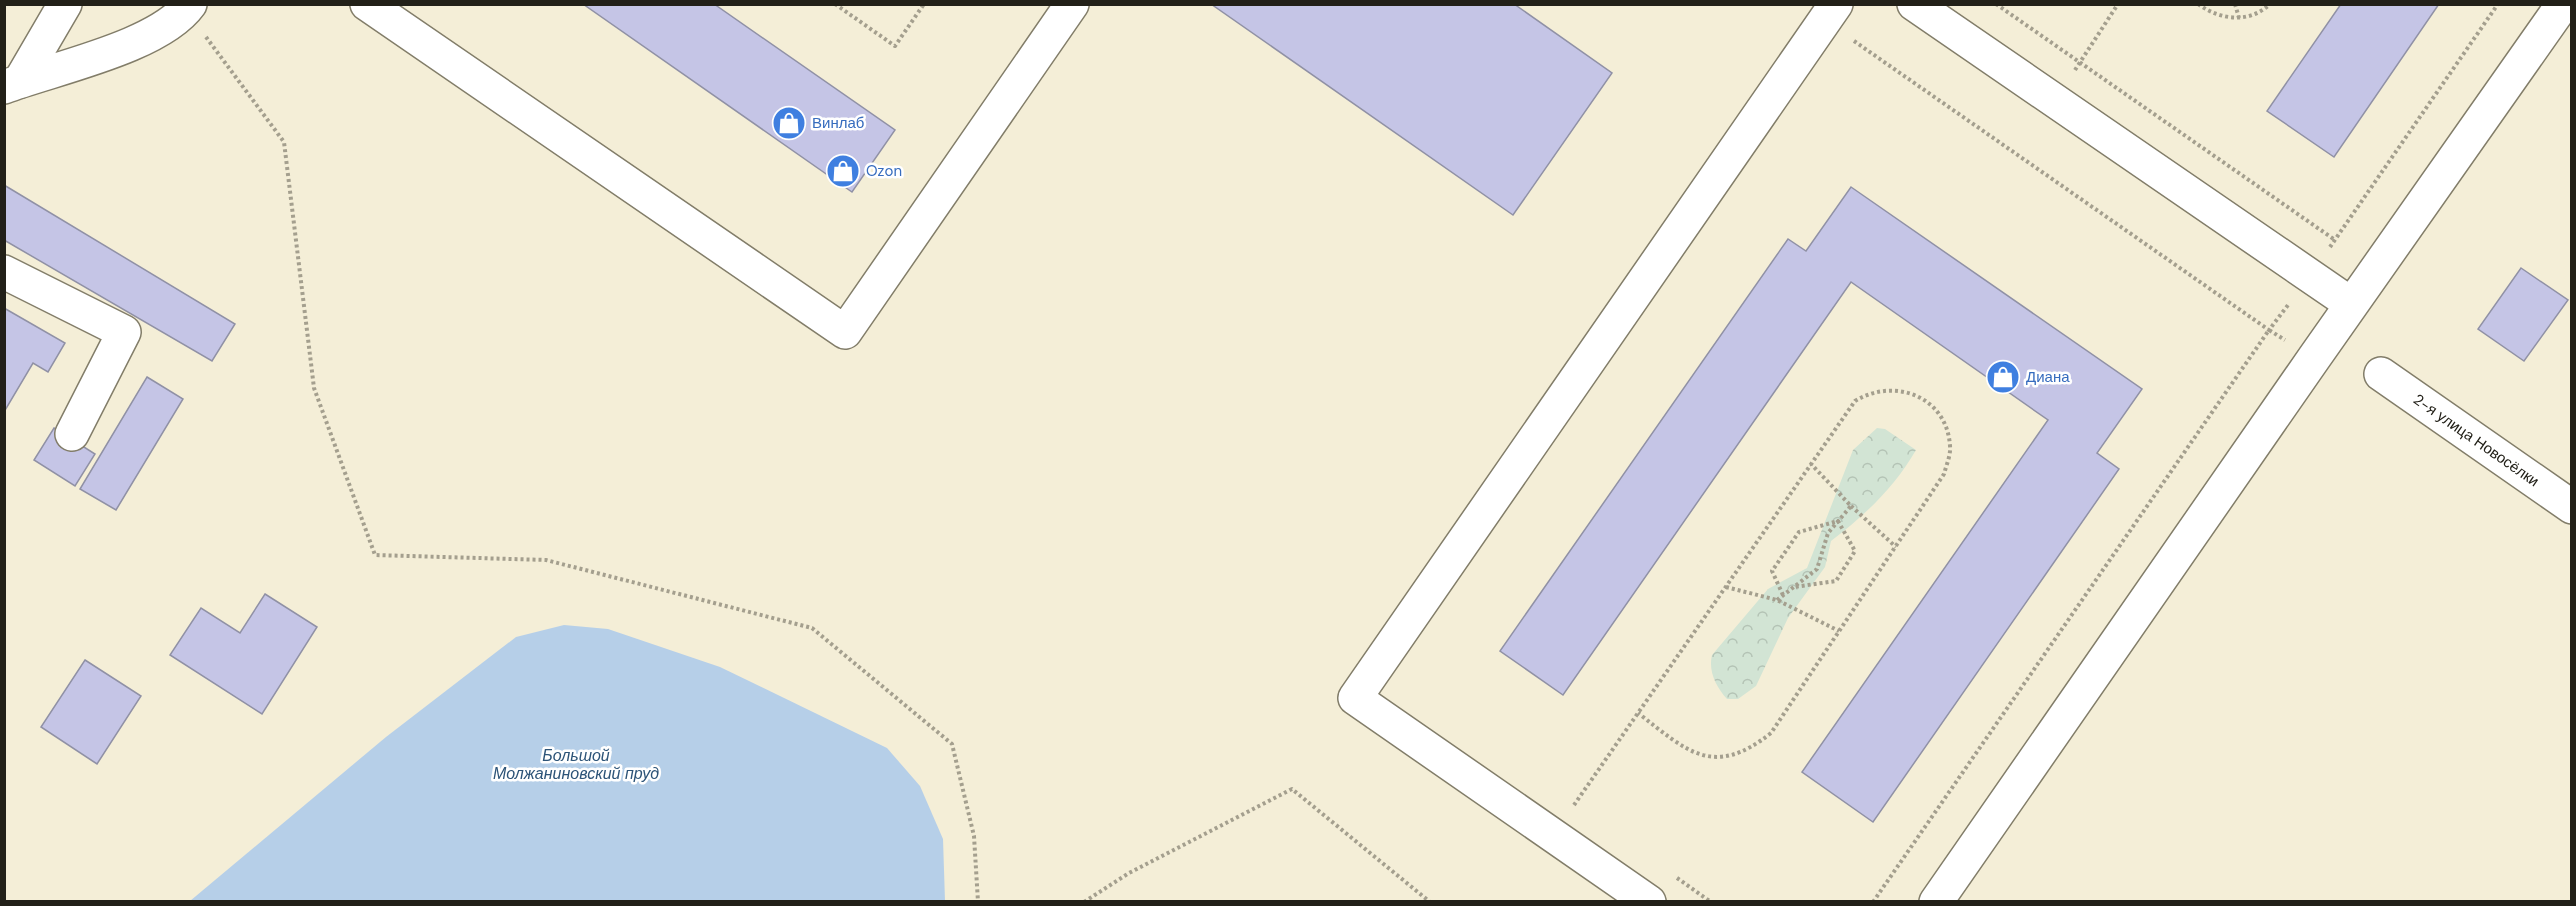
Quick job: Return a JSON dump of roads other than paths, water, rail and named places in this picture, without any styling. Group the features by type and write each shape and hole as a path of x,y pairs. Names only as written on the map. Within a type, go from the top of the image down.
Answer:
{"street":[{"path":"12,84 65,4"},
{"path":"367,4 845,332 1072,4"},
{"path":"1914,4 2351,304"},
{"path":"1936,902 2351,304 2563,4"},
{"path":"12,84 124,47 156,31 188,7"},
{"path":"1649,902 1355,698 1830,13"},
{"path":"4,272 124,332 72,434"},
{"name":"2-я улица Новосёлки","path":"2381,374 2571,507"}],"water":[{"name":"Большой Молжаниновский пруд","path":"564,625 608,629 720,667 887,748 920,786 943,839 945,901 190,901 386,737 516,637"}],"place":[{"name":"Винлаб","path":"789,123"},
{"name":"Ozon","path":"843,171"},
{"name":"Диана","path":"2003,377"}]}
